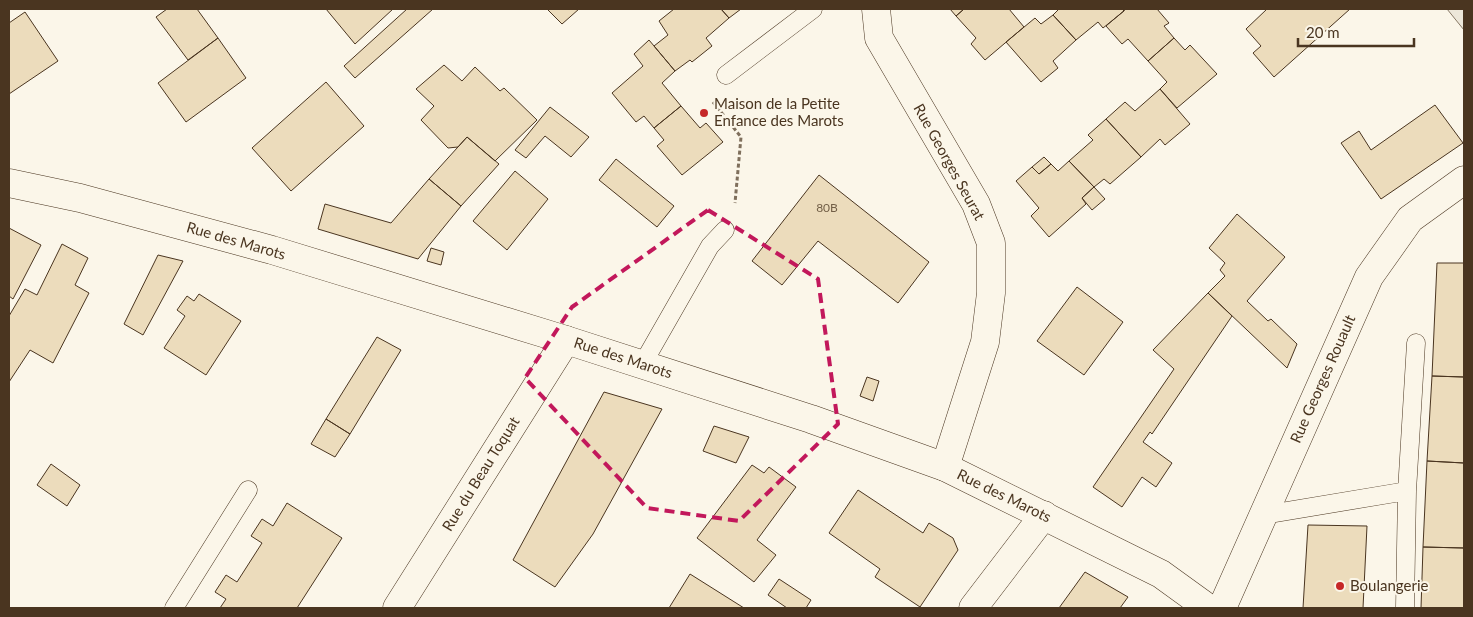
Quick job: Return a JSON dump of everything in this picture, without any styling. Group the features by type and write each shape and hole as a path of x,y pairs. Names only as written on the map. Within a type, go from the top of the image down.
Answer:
{"street":[{"name":"Rue Georges Seurat","path":"876,9 879,38 976,204 991,243 992,293 984,342 945,467"},
{"name":"Rue Georges Rouault","path":"1222,608 1369,277 1410,219 1464,180"},
{"name":"Rue des Marots","path":"9,183 80,198 272,250 566,340 811,419 945,467 1161,574 1208,608"},
{"name":"Rue du Beau Toquat","path":"397,608 566,340"},
{"path":"973,608 1044,515"}],"lane":[{"path":"726,75 814,9"},
{"path":"642,364 710,246 725,230"},
{"path":"1405,608 1407,491 1416,343"},
{"path":"174,608 248,490"},
{"path":"1263,515 1407,491"}],"path":[{"path":"725,230 734,205 741,137 702,87 726,75"}],"highlighted area":[{"path":"708,210 818,279 838,424 739,521 647,508 525,378 572,307"}],"shaded area":[{"path":"1447,9 1464,9 1464,30"}],"building":[{"path":"167,9 197,9 218,38 188,60 156,17"},
{"path":"326,9 393,9 355,44"},
{"path":"407,9 433,9 355,78 344,66"},
{"path":"547,9 579,9 562,24"},
{"path":"674,9 721,9 729,18 706,38 712,46 692,62 690,60 675,71 654,46 668,35 659,21"},
{"path":"721,9 741,9 729,18"},
{"path":"950,9 964,9 956,16"},
{"path":"964,9 1009,9 1024,27 985,60 971,44 976,38 956,16"},
{"path":"1059,9 1122,9 1124,11 1103,28 1098,22 1076,40 1053,15"},
{"path":"1126,9 1157,9 1169,23 1164,26 1174,38 1148,61 1128,39 1122,44 1106,26"},
{"path":"1267,9 1350,9 1274,77 1253,53 1261,46 1246,29"},
{"path":"25,12 58,61 9,94 9,23"},
{"path":"1053,15 1076,40 1053,61 1058,68 1041,82 1006,42 1035,18 1041,24"},
{"path":"218,38 246,78 186,122 158,83"},
{"path":"1174,38 1185,50 1190,45 1217,74 1177,108 1160,89 1167,82 1148,61"},
{"path":"649,40 675,71 662,83 681,106 654,128 644,116 636,122 612,93 643,66 634,54"},
{"path":"444,65 462,81 475,67 500,91 504,88 537,120 495,161 467,137 458,147 448,148 421,120 434,106 416,89"},
{"path":"326,82 364,126 291,191 252,148"},
{"path":"1160,89 1190,124 1165,145 1160,139 1141,157 1106,119 1125,102 1135,111"},
{"path":"1435,105 1463,143 1381,199 1341,143 1359,131 1371,150"},
{"path":"681,106 700,128 706,123 723,142 682,175 657,146 664,140 654,128"},
{"path":"550,107 589,137 571,157 545,136 526,158 515,150"},
{"path":"1106,119 1141,157 1110,184 1104,179 1094,187 1069,161 1093,140 1088,135"},
{"path":"467,137 499,164 461,206 429,179"},
{"path":"1044,157 1051,164 1039,174 1032,167"},
{"path":"616,159 674,206 657,227 599,180"},
{"path":"1069,161 1094,187 1082,198 1086,204 1049,237 1031,216 1039,208 1016,181 1032,167 1039,174 1051,164 1058,171"},
{"path":"515,171 548,199 507,250 473,221"},
{"path":"819,175 929,262 898,303 818,241 782,285 752,261"},
{"path":"429,179 461,206 418,259 318,229 325,204 391,223"},
{"path":"1094,187 1105,199 1092,210 1082,198"},
{"path":"1237,214 1285,257 1247,301 1268,321 1271,319 1297,344 1287,368 1208,293 1225,276 1220,270 1225,263 1209,248"},
{"path":"9,228 41,245 13,299 9,296"},
{"path":"62,244 88,258 75,285 89,293 53,363 30,350 9,382 9,316 25,289 37,295"},
{"path":"431,248 444,252 441,265 427,261"},
{"path":"158,255 183,261 143,335 124,324"},
{"path":"1437,263 1464,263 1464,377 1432,376"},
{"path":"1077,287 1123,322 1084,375 1037,341"},
{"path":"1208,293 1232,316 1152,434 1150,432 1143,442 1172,463 1156,487 1142,477 1122,507 1093,487 1174,369 1153,350"},
{"path":"199,294 241,321 206,375 164,348 185,316 177,310 187,296 194,301"},
{"path":"377,337 401,350 350,434 326,419"},
{"path":"1432,376 1464,377 1464,463 1427,461"},
{"path":"867,377 879,381 873,401 860,396"},
{"path":"604,392 662,409 593,534 555,587 513,560"},
{"path":"326,419 350,434 335,457 311,444"},
{"path":"714,426 749,437 736,463 703,451"},
{"path":"1427,461 1464,463 1464,548 1423,547"},
{"path":"51,464 80,485 67,506 37,485"},
{"path":"752,465 764,473 769,467 796,487 757,540 776,555 754,582 697,538"},
{"path":"858,490 923,533 929,523 953,538 958,550 920,607 875,577 880,569 829,533"},
{"path":"287,503 342,538 297,608 220,608 226,599 215,592 226,575 237,582 262,543 251,536 262,519 273,526"},
{"path":"1308,525 1367,526 1363,608 1303,608"},
{"path":"1423,547 1464,548 1464,608 1421,608"},
{"path":"1085,572 1128,597 1120,608 1059,608"},
{"path":"690,574 744,608 669,608"},
{"path":"779,579 811,600 806,608 787,608 768,595"}],"place":[{"name":"Maison de la Petite Enfance des Marots","path":"704,113"},
{"name":"Boulangerie","path":"1340,586"}]}
